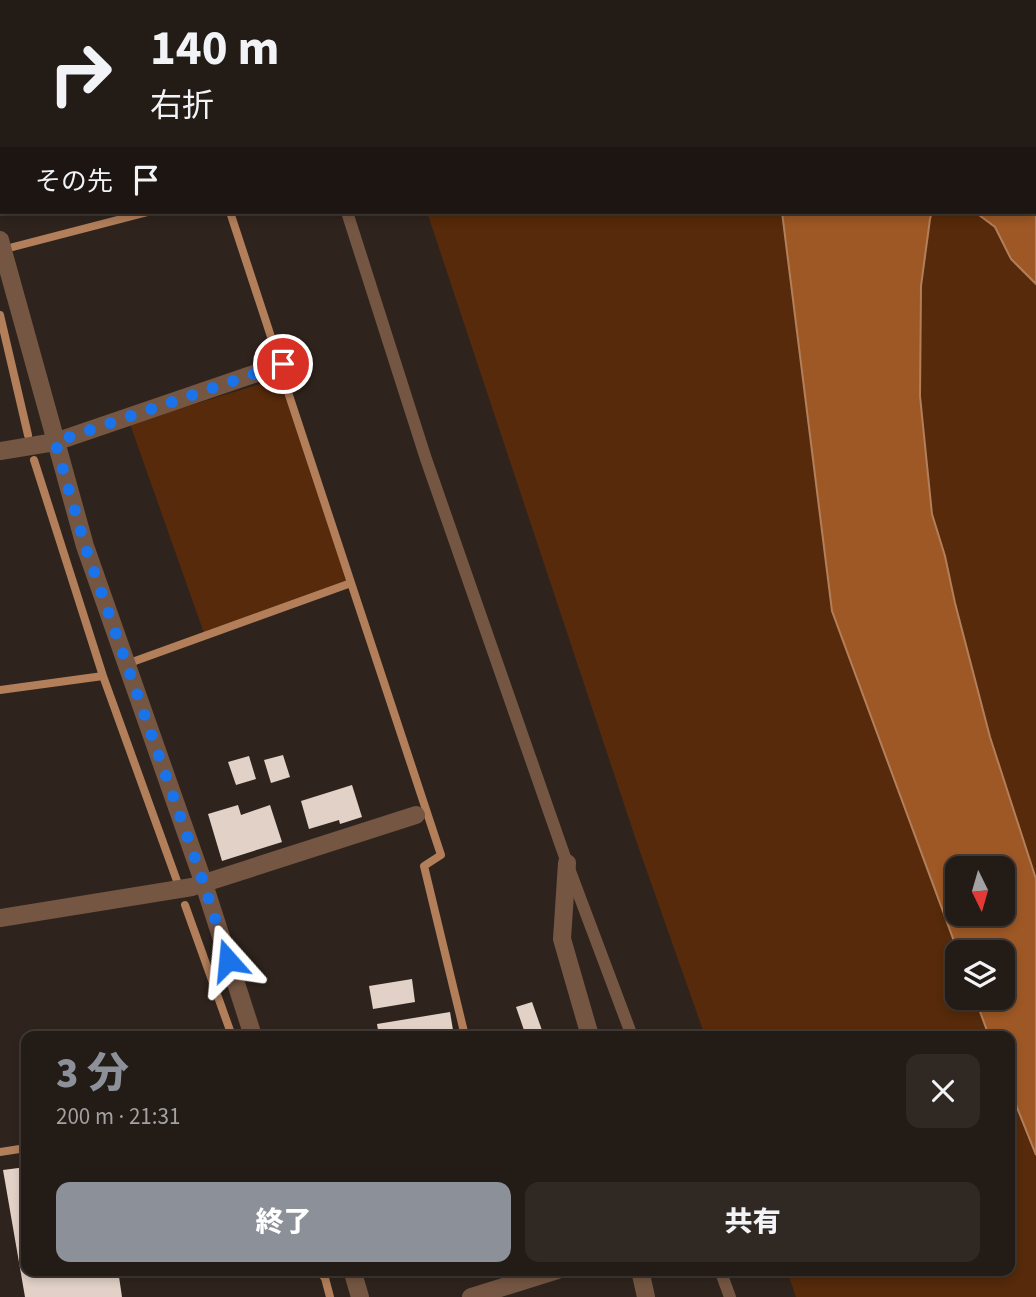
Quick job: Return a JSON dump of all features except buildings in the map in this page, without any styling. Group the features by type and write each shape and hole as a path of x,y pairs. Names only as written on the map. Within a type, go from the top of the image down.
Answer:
{"street":[{"path":"0,240 85,546 204,884 251,1031"},
{"path":"0,451 55,442 283,364"},
{"path":"0,918 204,884 416,815"},
{"path":"567,863 562,939 589,1031"},
{"path":"354,1276 360,1297"},
{"path":"471,1297 539,1276"},
{"path":"641,1276 646,1297"}],"lane":[{"path":"348,214 426,458 567,863 630,1031"},
{"path":"722,1276 730,1297"}],"shaded area":[{"path":"428,214 782,214 832,611 945,917 945,926 948,926 954,940 945,940 945,1010 979,1010 987,1031 703,1031 638,846"},
{"path":"782,214 931,214 921,286 920,396 932,514 990,737 1036,879 1036,1155 1015,1102 1015,1031 987,1031 979,1010 1015,1010 1015,940 954,940 948,926 1015,926 1015,856 945,856 945,917 832,611"},
{"path":"931,214 978,214 995,227 1011,259 1036,284 1036,879 990,737 932,514 920,396 921,286"},
{"path":"978,214 1036,214 1036,284 1011,259 995,227"},
{"path":"283,377 351,583 205,636 130,424"},
{"path":"1015,1102 1036,1155 1036,1297 796,1297 789,1276 1015,1276"}],"waterway":[{"path":"13,247 140,214"},
{"path":"231,214 277,355"},
{"path":"0,315 28,435"},
{"path":"283,377 441,855 424,866 464,1031"},
{"path":"34,460 103,676 177,881"},
{"path":"135,661 351,583"},
{"path":"0,690 103,676"},
{"path":"185,905 230,1031"},
{"path":"0,1152 21,1149"},
{"path":"323,1276 330,1297"}],"route":[{"path":"228,960 204,884 85,546 55,442 283,364"}]}
